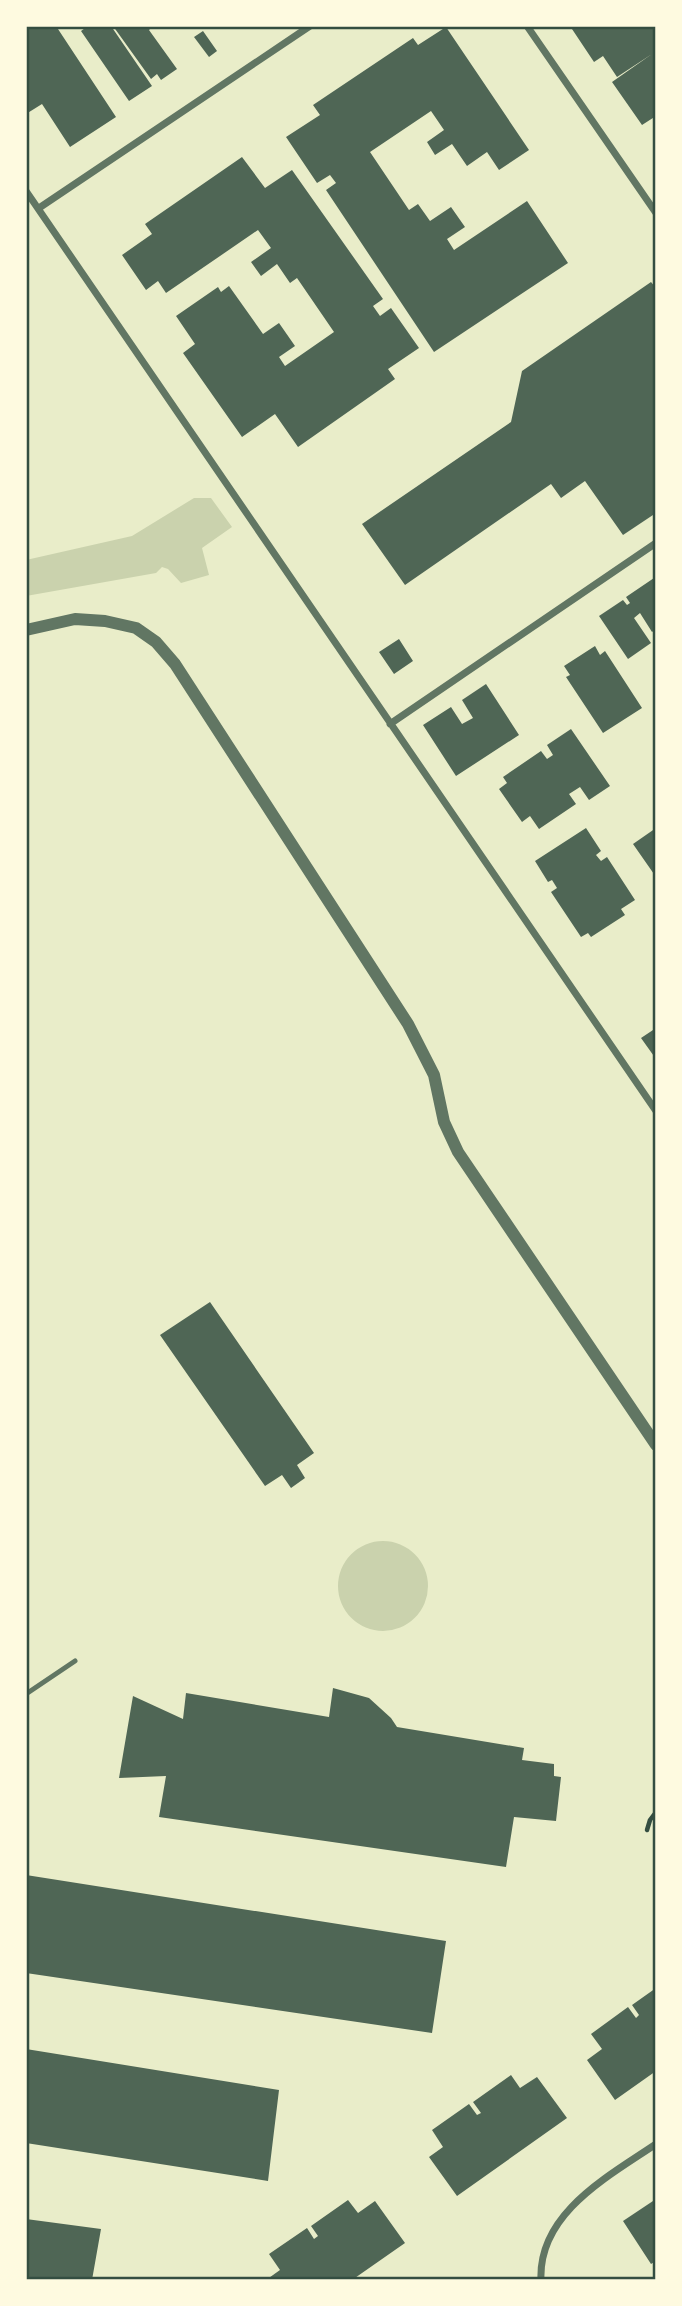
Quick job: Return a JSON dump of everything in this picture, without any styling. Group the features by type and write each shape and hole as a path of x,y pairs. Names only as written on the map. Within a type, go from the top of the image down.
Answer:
{"street":[{"path":"38,208 310,26"},
{"path":"527,26 656,213"},
{"path":"26,191 656,1111"},
{"path":"390,724 654,547"},
{"path":"26,630 75,619 105,621 136,628 156,642 175,664 408,1024 434,1074 444,1122 457,1152 656,1445"},
{"path":"541,2280 541,2266 547,2248 564,2214 586,2192 656,2144"}],"lane":[{"path":"26,1694 75,1661"}],"path":[{"path":"647,1829 656,1812"}],"green space":[{"path":"194,498 211,498 232,527 202,548 209,575 181,583 168,569 162,567 156,573 26,596 26,560 132,536"},
{"path":"383,1541 400,1544 415,1554 425,1569 428,1586 425,1603 415,1618 400,1628 383,1631 366,1628 351,1618 341,1603 338,1586 341,1569 351,1554 366,1544"}],"building":[{"path":"26,26 56,26 116,117 70,147 42,104 26,114"},
{"path":"88,26 111,26 152,86 129,101 81,31"},
{"path":"113,26 153,26 149,30 177,69 161,80 157,74 151,79"},
{"path":"570,26 656,26 656,116 642,125 612,82 652,54 617,77 603,56 594,62"},
{"path":"446,27 529,150 499,170 487,152 467,166 452,144 435,155 427,142 444,130 431,111 370,152 409,210 418,204 430,221 451,207 465,227 447,239 454,250 527,201 568,263 434,352 326,190 336,183 330,175 317,183 286,137 320,115 313,105 413,38 418,45"},
{"path":"203,31 217,51 209,57 194,37"},
{"path":"242,157 265,188 292,170 383,299 373,306 380,316 391,308 419,348 388,369 395,379 298,447 275,414 242,437 183,353 195,344 176,316 218,287 221,292 229,286 263,334 279,323 295,346 279,357 285,366 334,332 297,278 290,283 277,264 261,276 251,262 271,248 258,230 166,293 158,281 146,290 122,255 152,234 145,224"},
{"path":"651,282 656,288 656,513 623,535 585,481 561,498 551,484 405,585 362,524 511,422 522,371"},
{"path":"654,578 656,629 652,632 640,613 634,618 651,643 628,659 599,616 623,600 627,605 630,603 626,597"},
{"path":"399,639 413,661 394,674 379,652"},
{"path":"595,646 600,655 605,651 642,708 603,733 566,677 570,675 564,666"},
{"path":"486,684 519,735 456,776 423,725 451,707 462,724 473,718 462,700"},
{"path":"571,729 610,786 589,800 580,787 569,794 576,804 539,829 530,816 522,822 499,789 507,783 503,777 541,751 547,759 553,755 547,745"},
{"path":"586,828 601,851 596,855 601,861 607,857 635,900 621,909 625,915 591,937 588,933 581,937 551,892 557,888 552,880 548,882 535,861"},
{"path":"656,828 656,877 633,844"},
{"path":"656,1028 656,1059 641,1038"},
{"path":"210,1302 314,1453 297,1465 305,1478 291,1488 282,1475 265,1486 160,1335"},
{"path":"333,1688 369,1698 397,1727 524,1748 522,1760 554,1764 554,1776 561,1777 556,1821 514,1817 506,1867 159,1817 166,1776 119,1778 133,1696 183,1719 186,1693 329,1717"},
{"path":"26,1875 446,1941 432,2033 26,1973"},
{"path":"656,1988 656,2071 615,2100 587,2060 602,2049 591,2034 628,2007 636,2018 639,2015 632,2005"},
{"path":"26,2049 279,2090 268,2181 26,2143"},
{"path":"511,2075 520,2088 537,2077 567,2118 457,2196 429,2157 443,2147 432,2130 469,2104 477,2115 481,2113 473,2102"},
{"path":"656,2199 656,2261 651,2264 623,2221"},
{"path":"348,2200 358,2213 375,2201 405,2243 352,2280 266,2280 280,2270 269,2254 307,2228 314,2239 318,2236 311,2226"},
{"path":"26,2219 101,2229 92,2280 26,2280"}]}
